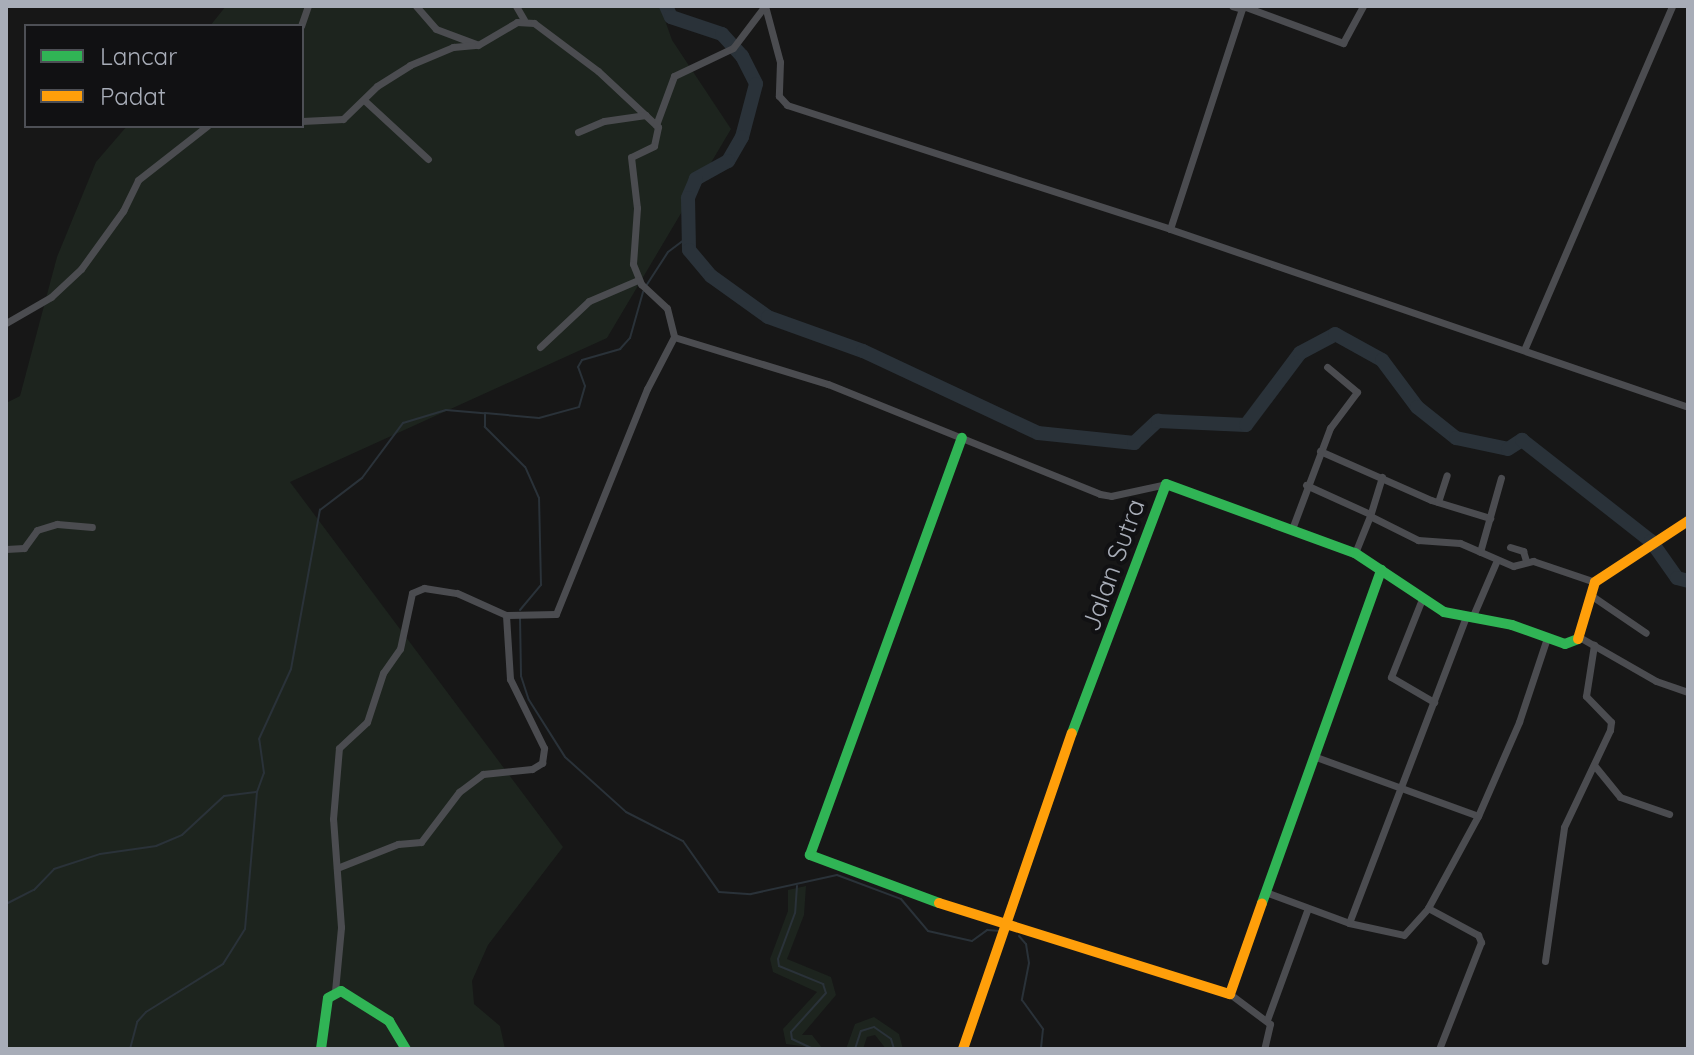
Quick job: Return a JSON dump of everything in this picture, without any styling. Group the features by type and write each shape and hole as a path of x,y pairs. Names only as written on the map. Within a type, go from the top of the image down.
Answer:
{"street":[{"path":"416,6 436,29 478,45"},
{"path":"321,1049 326,1004 335,991 341,927 333,819 339,748 367,722 383,673 400,649 412,593 424,588 457,593 515,615 548,617 562,602 626,438 674,337 667,308 640,282 631,157 654,146 660,134 656,125 598,71 524,20 516,6"},
{"path":"765,6 768,32 778,53 779,96 787,105 1170,229 1688,407"},
{"path":"656,125 674,76 733,48 765,6"},
{"path":"1232,6 1343,43 1363,6"},
{"path":"1524,350 1672,6"},
{"path":"1170,229 1242,8"},
{"path":"304,121 343,119 410,65 453,47 478,45 524,20"},
{"path":"364,100 428,159"},
{"path":"578,132 608,120 646,115"},
{"path":"6,323 51,297 81,269 123,211 138,180 204,128"},
{"path":"540,347 589,301 640,282"},
{"path":"674,337 828,384 1111,496 1166,484"},
{"path":"1292,529 1320,451 1357,392 1327,367"},
{"path":"962,438 810,855 1005,930 1230,994 1237,1004 1267,1020"},
{"path":"1320,451 1438,502 1490,518"},
{"path":"1438,502 1447,475"},
{"path":"1355,553 1382,477"},
{"path":"1480,552 1501,478"},
{"name":"Jalan Sutra","path":"963,1049 1067,746 1166,484 1355,553 1422,599 1469,618 1512,625 1565,644 1581,638"},
{"path":"1306,485 1418,540 1460,543 1515,566 1526,561 1595,582"},
{"path":"1688,521 1595,582 1581,638 1656,681 1688,692"},
{"path":"6,549 24,548 37,530 57,524 92,527"},
{"path":"1510,547 1523,551 1526,561"},
{"path":"1349,923 1399,785 1469,618 1497,560"},
{"path":"1230,994 1381,570"},
{"path":"1592,596 1646,633"},
{"path":"1422,599 1391,677 1434,702"},
{"path":"337,868 425,840 459,792 483,774 532,769 542,763 544,748 510,679 515,615"},
{"path":"1268,893 1349,923 1401,936 1428,908 1478,816 1519,722 1547,638"},
{"path":"1545,961 1564,827 1611,722 1587,703 1594,645"},
{"path":"1316,757 1478,816"},
{"path":"1594,765 1620,797 1669,814"},
{"path":"1264,1049 1271,1034 1267,1020 1308,908"},
{"path":"1428,908 1478,935 1481,942 1439,1049"},
{"path":"335,991 349,994 389,1021 406,1049"}],"shaded area":[{"path":"226,6 660,6 672,40 731,129 607,338 290,482 563,847 488,945 472,981 474,1004 500,1026 505,1049 6,1049 6,403 20,396 57,257 96,162 125,128 304,128 304,24 212,24"},
{"path":"806,886 804,915 787,959 831,977 836,995 802,1035 812,1035 823,1049 786,1044 783,1029 817,992 773,972 770,959 788,911 788,890"},
{"path":"874,1017 899,1034 903,1049 886,1049 875,1035 867,1037 863,1049 846,1049 855,1024"}],"waterway":[{"path":"666,6 671,17 722,34 742,56 756,84 742,137 728,161 696,179 688,198 689,250 711,276 768,317 863,351 1038,433 1134,443 1158,421 1246,425 1300,353 1335,334 1382,360 1417,407 1456,438 1508,449 1522,440 1651,541 1677,578 1688,581"},
{"path":"646,286 668,252 689,236"},
{"path":"520,610 541,585 539,498 525,467 485,427 485,413 539,418 579,407 585,386 578,367 582,360 620,349 630,338 643,292"},
{"path":"130,1049 137,1022 146,1012 223,964 245,929 257,792 264,773 259,739 291,669 320,510 362,478 403,423 446,410 484,413"},
{"path":"520,617 521,676 529,700 565,757 626,812 683,841 719,892 751,894 837,875 901,899 928,931 972,941 987,930 1001,931"},
{"path":"6,904 34,890 54,869 100,854 156,846 182,835 224,796 256,792"},
{"path":"797,886 795,913 778,959 779,966 823,984 826,993 791,1032 792,1039 813,1049"},
{"path":"1019,936 1026,944 1029,963 1022,1000 1043,1029 1041,1049"},
{"path":"855,1049 861,1031 874,1027 891,1039 894,1049"}],"traffic: fast":[{"path":"939,903 810,855 962,438"},
{"path":"1072,733 1166,484 1355,553 1444,612 1512,625 1565,644 1578,639"},
{"path":"1262,903 1381,570"},
{"path":"321,1049 328,998 341,991 389,1021 406,1049"}],"traffic: slow":[{"path":"1578,639 1595,582 1688,521"},
{"path":"963,1049 1072,733"},
{"path":"939,903 1230,994 1262,903"}]}
